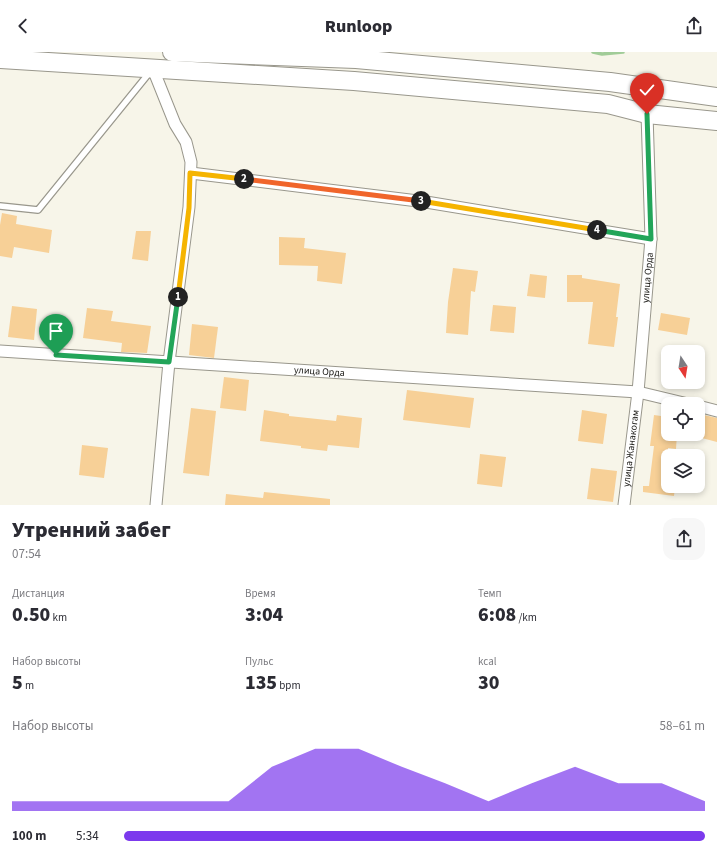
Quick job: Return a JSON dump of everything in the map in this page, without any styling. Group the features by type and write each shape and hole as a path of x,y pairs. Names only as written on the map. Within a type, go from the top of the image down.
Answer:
{"highway":[{"path":"172,52 356,59 610,82 717,97"},
{"path":"0,59 153,60 354,81 608,104 647,114 717,121"}],"street":[{"path":"153,60 175,124 186,142 191,162 189,208 169,362 156,505"},
{"name":"улица Орда","path":"638,392 651,239 647,114"},
{"path":"190,173 426,202 651,239"},
{"name":"улица Орда","path":"0,351 638,392 661,398"},
{"name":"улица Жанакогам","path":"624,505 638,392"},
{"path":"705,408 717,411"}],"lane":[{"path":"0,206 38,210 153,60"}],"building":[{"path":"2,213 17,216 16,224 52,230 49,253 14,247 12,258 0,256 0,225"},
{"path":"136,231 151,231 148,261 132,259"},
{"path":"279,237 305,238 304,248 346,253 342,284 317,281 318,266 279,265"},
{"path":"453,268 478,271 475,292 471,291 468,335 446,333 448,302"},
{"path":"530,274 547,276 545,298 527,296"},
{"path":"567,275 582,275 582,278 620,284 614,347 588,344 593,302 567,302"},
{"path":"493,305 516,307 514,333 490,331"},
{"path":"12,306 37,309 34,340 8,337"},
{"path":"87,308 113,311 111,321 151,326 147,353 121,352 122,343 83,338"},
{"path":"661,313 690,318 687,335 658,330"},
{"path":"192,324 218,327 214,358 189,355"},
{"path":"224,377 249,380 246,411 220,408"},
{"path":"407,390 474,398 470,428 403,420"},
{"path":"191,408 216,411 209,476 183,473"},
{"path":"264,410 289,414 289,416 336,421 337,415 362,418 359,448 328,445 327,451 260,441"},
{"path":"582,410 607,414 603,444 578,441"},
{"path":"654,415 661,416 661,441 677,441 676,449 661,449 661,493 674,493 674,496 643,492 643,486 649,486 654,446 650,446"},
{"path":"705,415 717,418 717,442 705,439"},
{"path":"82,445 108,448 104,478 79,475"},
{"path":"480,454 506,457 502,487 477,484"},
{"path":"591,468 617,471 613,502 587,499"},
{"path":"264,492 330,499 330,505 225,505 226,494 263,498"}],"waterway":[{"path":"593,52 602,54 623,52"}],"route":[{"path":"56,355 169,362 189,208 190,173 426,202 651,239 647,114"}]}
